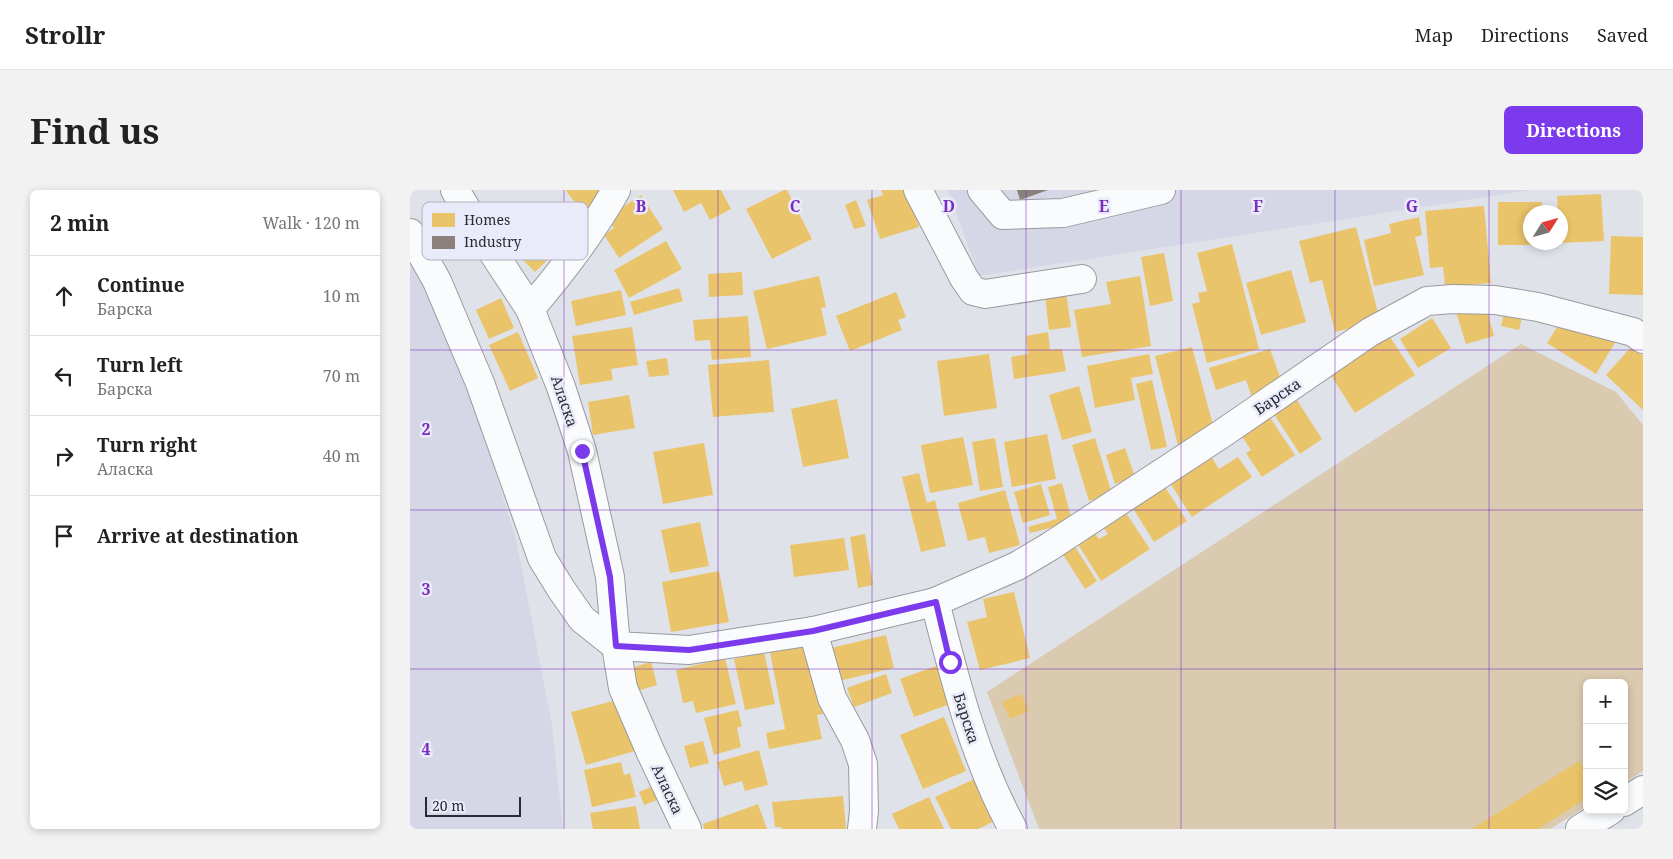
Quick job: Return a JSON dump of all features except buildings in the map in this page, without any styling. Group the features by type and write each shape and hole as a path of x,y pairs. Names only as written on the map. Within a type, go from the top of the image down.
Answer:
{"street":[{"name":"Аласка","path":"455,190 462,202"},
{"path":"588,234 603,214 616,190"},
{"path":"918,190 964,278 973,290 985,294 1082,279"},
{"path":"982,190 1003,215 1063,213 1161,190"},
{"path":"410,232 422,255"},
{"path":"425,260 436,281 480,383 542,558 561,590 582,619 616,646"},
{"name":"Аласка","path":"498,260 530,309 561,388 582,451 610,577 616,646 623,688 687,829"},
{"path":"530,309 569,260"},
{"name":"Барска","path":"616,646 689,650 813,631 936,602 1016,566 1049,546 1223,433 1370,332 1427,301 1453,299 1490,300 1538,307 1633,332 1643,339"},
{"name":"Барска","path":"936,602 950,662 971,734 996,797 1014,829"},
{"path":"813,631 832,698 855,740 863,764 864,811 862,829"},
{"path":"1628,799 1643,790"},
{"path":"1580,829 1604,814"}],"shaded area":[{"path":"948,190 1531,190 979,276"},
{"path":"410,258 465,375 516,539 552,725 563,829 410,829"},
{"path":"1521,344 1616,392 1643,425 1643,771 1628,780 1628,679 1583,679 1583,808 1550,829 1039,829 987,692"}],"route":[{"path":"582,451 610,577 616,646 689,650 813,631 936,602 950,662"}]}
